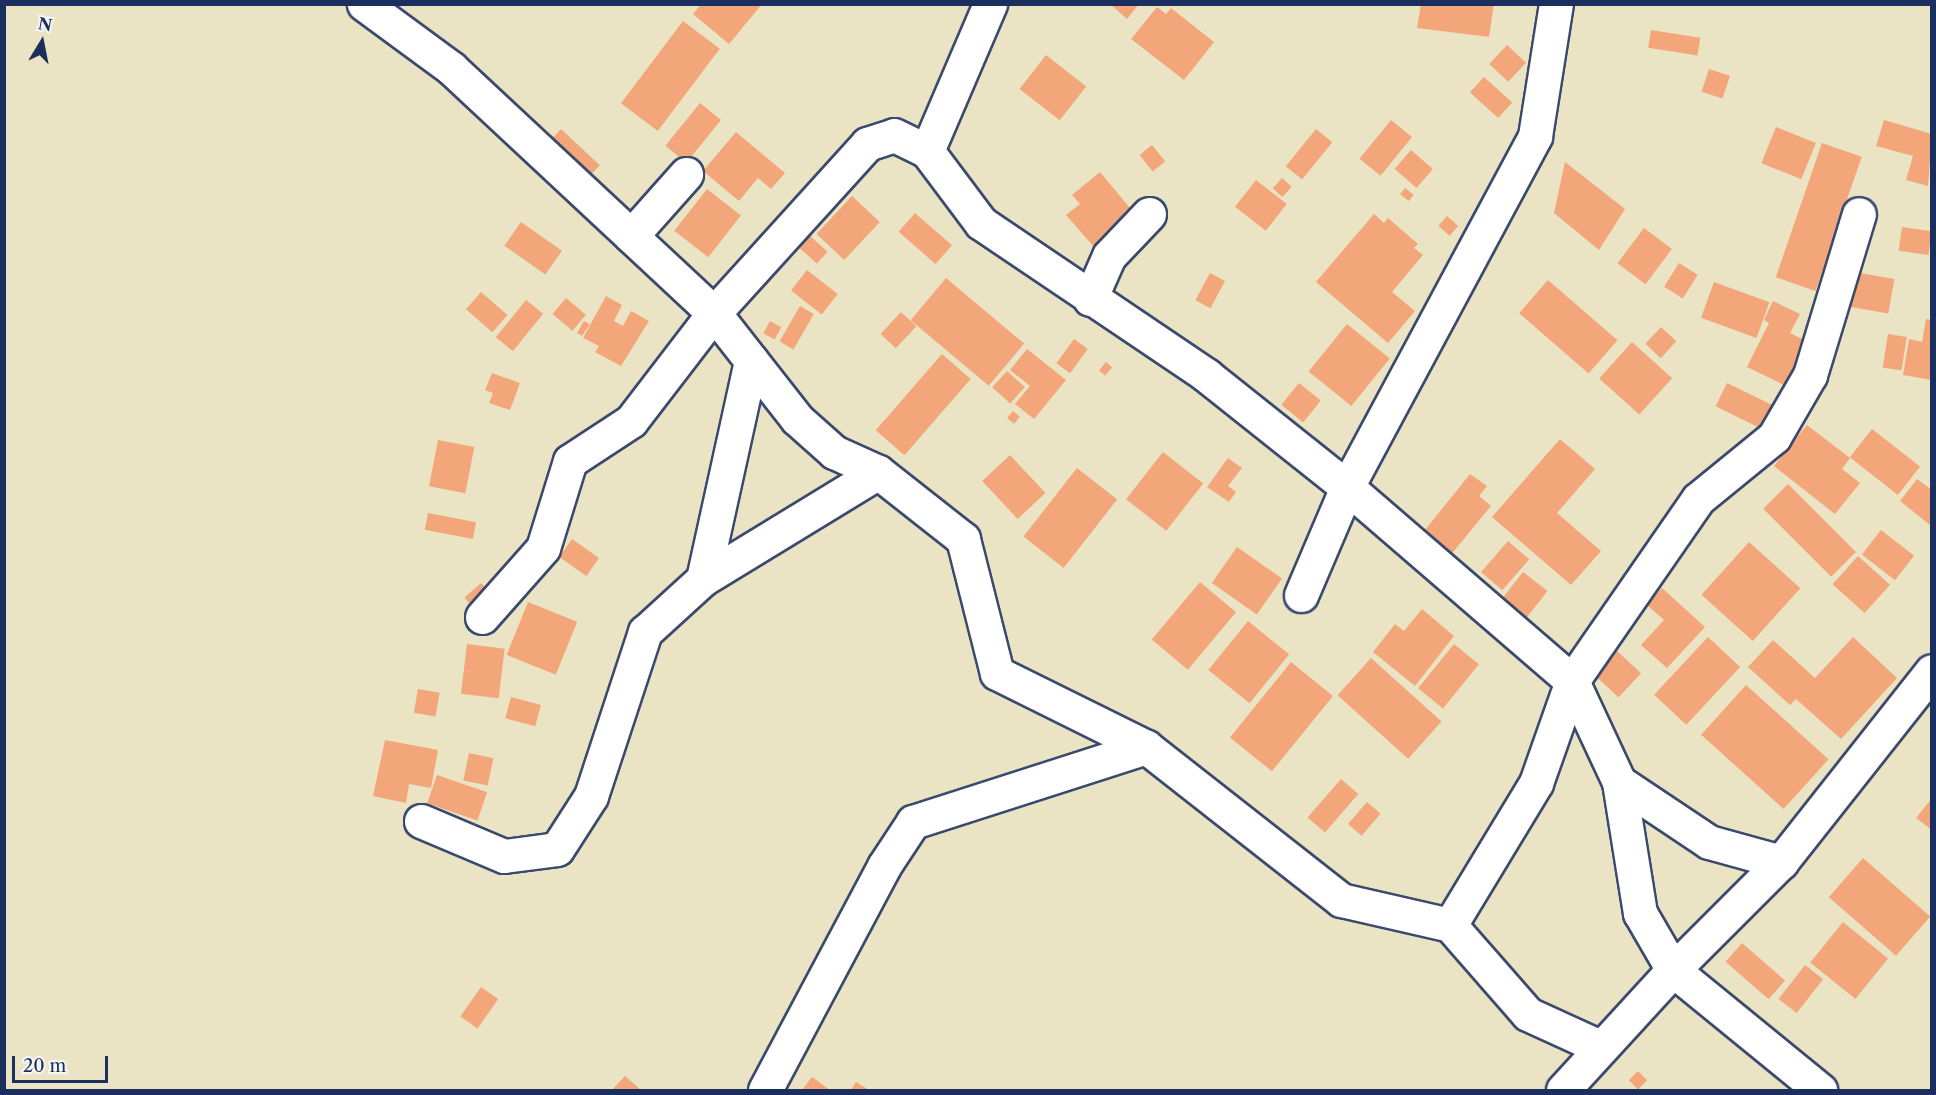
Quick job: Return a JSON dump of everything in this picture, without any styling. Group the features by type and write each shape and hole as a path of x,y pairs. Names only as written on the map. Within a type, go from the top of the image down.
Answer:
{"street":[{"path":"364,4 451,68 714,313 797,419 834,452 878,472 963,539 997,673 1146,747 1341,900 1450,925 1528,1014 1600,1047"},
{"path":"927,151 990,4"},
{"path":"1302,595 1347,488 1534,136 1556,4"},
{"path":"482,617 543,549 570,461 631,421 714,313 867,144 894,135 927,151 981,223 1090,299 1206,375 1347,488 1572,681 1619,782 1640,913 1673,970 1820,1090"},
{"path":"631,236 686,174"},
{"path":"1090,299 1109,256 1149,214"},
{"path":"1450,925 1536,783 1572,681 1698,499 1774,437 1810,375 1859,214"},
{"path":"703,579 751,360"},
{"path":"421,821 504,856 557,849 591,796 645,632 703,579 878,472"},
{"path":"1563,1090 1673,970 1781,862 1932,670"},
{"path":"765,1090 884,866 913,822 1146,747"},
{"path":"1619,782 1709,842 1781,862"}],"building":[{"path":"701,4 762,4 729,44 693,14"},
{"path":"1110,4 1139,4 1127,19"},
{"path":"1421,4 1494,4 1489,37 1417,28"},
{"path":"1157,7 1166,14 1171,8 1214,42 1184,80 1131,39"},
{"path":"683,21 720,49 658,131 621,103"},
{"path":"1651,30 1700,38 1698,56 1648,48"},
{"path":"1507,45 1526,63 1508,82 1489,64"},
{"path":"1046,55 1086,86 1060,120 1020,89"},
{"path":"1709,69 1730,76 1723,99 1702,92"},
{"path":"1484,77 1512,102 1498,118 1470,93"},
{"path":"700,103 721,120 686,163 665,146"},
{"path":"1391,120 1412,137 1381,176 1360,159"},
{"path":"1884,120 1932,134 1928,186 1906,180 1913,156 1876,146"},
{"path":"1776,127 1816,143 1801,179 1761,163"},
{"path":"561,129 600,165 585,181 547,144"},
{"path":"1316,129 1332,142 1302,180 1286,166"},
{"path":"736,132 785,173 771,189 758,178 739,201 703,171"},
{"path":"1822,143 1862,157 1815,291 1776,277"},
{"path":"1152,145 1165,161 1153,171 1140,155"},
{"path":"1411,150 1433,169 1416,188 1395,169"},
{"path":"1565,162 1625,209 1599,250 1554,213"},
{"path":"1100,172 1135,214 1094,247 1066,215 1080,204 1072,195"},
{"path":"1282,178 1292,187 1282,197 1273,188"},
{"path":"1256,180 1287,204 1266,231 1235,207"},
{"path":"1405,188 1414,195 1409,201 1400,194"},
{"path":"707,189 741,215 708,257 674,231"},
{"path":"852,196 880,222 844,260 817,234"},
{"path":"915,213 952,245 936,264 899,232"},
{"path":"1374,214 1384,223 1388,218 1418,244 1414,248 1423,255 1392,292 1415,311 1388,343 1316,282"},
{"path":"1447,216 1458,226 1449,236 1438,226"},
{"path":"521,222 562,251 545,274 504,246"},
{"path":"1902,227 1932,231 1928,255 1899,251"},
{"path":"1644,228 1672,249 1645,284 1618,263"},
{"path":"809,235 828,252 817,264 798,247"},
{"path":"1679,263 1698,275 1683,298 1664,287"},
{"path":"807,270 838,294 822,314 791,290"},
{"path":"1854,272 1894,279 1888,314 1848,306"},
{"path":"1210,273 1225,281 1210,308 1195,300"},
{"path":"946,278 1024,344 989,386 911,320"},
{"path":"1548,280 1617,340 1589,374 1519,313"},
{"path":"1714,282 1769,302 1756,338 1701,318"},
{"path":"481,292 507,315 492,332 466,309"},
{"path":"606,296 622,305 614,321 623,326 631,311 649,321 621,366 595,352 599,346 583,338"},
{"path":"566,298 586,315 572,331 553,314"},
{"path":"526,300 543,314 513,351 496,337"},
{"path":"1773,301 1800,314 1790,333 1810,343 1788,387 1747,367 1769,323 1764,320"},
{"path":"800,306 814,314 793,350 780,342"},
{"path":"901,312 916,326 896,348 881,334"},
{"path":"1926,319 1932,320 1932,380 1903,375 1909,339 1922,342"},
{"path":"584,321 590,324 582,336 577,333"},
{"path":"770,321 781,327 775,340 763,333"},
{"path":"1347,324 1390,359 1351,406 1309,371"},
{"path":"1661,327 1676,341 1661,358 1645,344"},
{"path":"1888,334 1907,337 1901,371 1883,368"},
{"path":"1074,339 1088,349 1070,373 1056,363"},
{"path":"1632,342 1672,378 1639,415 1599,378"},
{"path":"1027,349 1066,380 1034,419 1015,404 1030,386 1010,370"},
{"path":"942,354 971,379 904,455 876,430"},
{"path":"1106,362 1112,367 1105,376 1099,370"},
{"path":"1007,371 1025,387 1010,403 992,387"},
{"path":"492,373 520,383 510,410 489,403 493,393 485,390"},
{"path":"1299,383 1321,401 1303,422 1281,405"},
{"path":"1727,383 1776,407 1765,430 1716,406"},
{"path":"1013,411 1020,417 1014,424 1007,418"},
{"path":"1807,425 1850,458 1842,469 1860,483 1835,514 1774,466"},
{"path":"1872,429 1920,467 1898,495 1850,457"},
{"path":"1560,439 1595,469 1557,513 1601,551 1571,585 1492,517"},
{"path":"438,440 474,447 465,493 429,486"},
{"path":"1163,452 1203,483 1166,531 1126,499"},
{"path":"1010,455 1045,493 1018,519 982,481"},
{"path":"1228,458 1242,468 1228,486 1236,492 1229,502 1207,487"},
{"path":"1077,468 1117,499 1064,568 1023,537"},
{"path":"1470,474 1487,486 1479,496 1491,506 1449,557 1421,535"},
{"path":"1917,479 1932,490 1930,525 1900,501"},
{"path":"1788,484 1856,552 1831,577 1763,509"},
{"path":"428,513 476,522 473,539 425,530"},
{"path":"1881,530 1914,556 1895,580 1862,554"},
{"path":"572,539 599,558 586,576 559,557"},
{"path":"1508,541 1529,559 1502,590 1481,572"},
{"path":"1749,542 1800,588 1753,641 1701,595"},
{"path":"1237,547 1282,579 1257,615 1212,583"},
{"path":"1858,556 1890,585 1865,613 1833,584"},
{"path":"1523,572 1547,591 1524,621 1500,602"},
{"path":"1200,582 1236,612 1188,670 1152,639"},
{"path":"481,583 487,590 470,604 464,597"},
{"path":"1662,588 1705,627 1667,668 1641,645 1664,620 1647,605"},
{"path":"528,602 577,622 556,675 507,655"},
{"path":"1422,609 1454,636 1415,686 1373,652 1395,624 1404,631"},
{"path":"1248,621 1289,654 1250,703 1208,670"},
{"path":"1708,637 1740,667 1686,725 1654,695"},
{"path":"1853,637 1897,678 1841,739 1796,699 1790,705 1748,667 1773,640 1815,678"},
{"path":"467,644 505,649 499,698 461,694"},
{"path":"1454,644 1479,664 1443,708 1418,688"},
{"path":"1614,648 1641,673 1619,697 1591,672"},
{"path":"1371,658 1442,722 1408,759 1338,695"},
{"path":"1291,662 1333,696 1272,771 1230,737"},
{"path":"1746,685 1828,759 1784,809 1701,735"},
{"path":"418,689 440,693 435,716 414,713"},
{"path":"511,697 541,705 535,726 505,718"},
{"path":"385,740 438,750 431,788 409,784 406,803 373,796"},
{"path":"469,753 493,758 488,786 463,780"},
{"path":"437,775 487,792 477,821 427,803"},
{"path":"1341,779 1358,794 1325,833 1308,817"},
{"path":"1932,798 1932,830 1916,818"},
{"path":"1367,802 1381,814 1362,836 1348,824"},
{"path":"1863,858 1930,916 1896,956 1829,897"},
{"path":"1843,922 1888,959 1855,999 1810,962"},
{"path":"1742,943 1785,980 1769,999 1726,962"},
{"path":"1805,965 1823,979 1797,1013 1779,999"},
{"path":"481,987 498,999 478,1029 460,1016"},
{"path":"1638,1071 1647,1080 1638,1089 1629,1080"},
{"path":"625,1076 641,1090 612,1090"},
{"path":"812,1077 830,1090 802,1090"},
{"path":"856,1082 869,1090 851,1090"}]}
